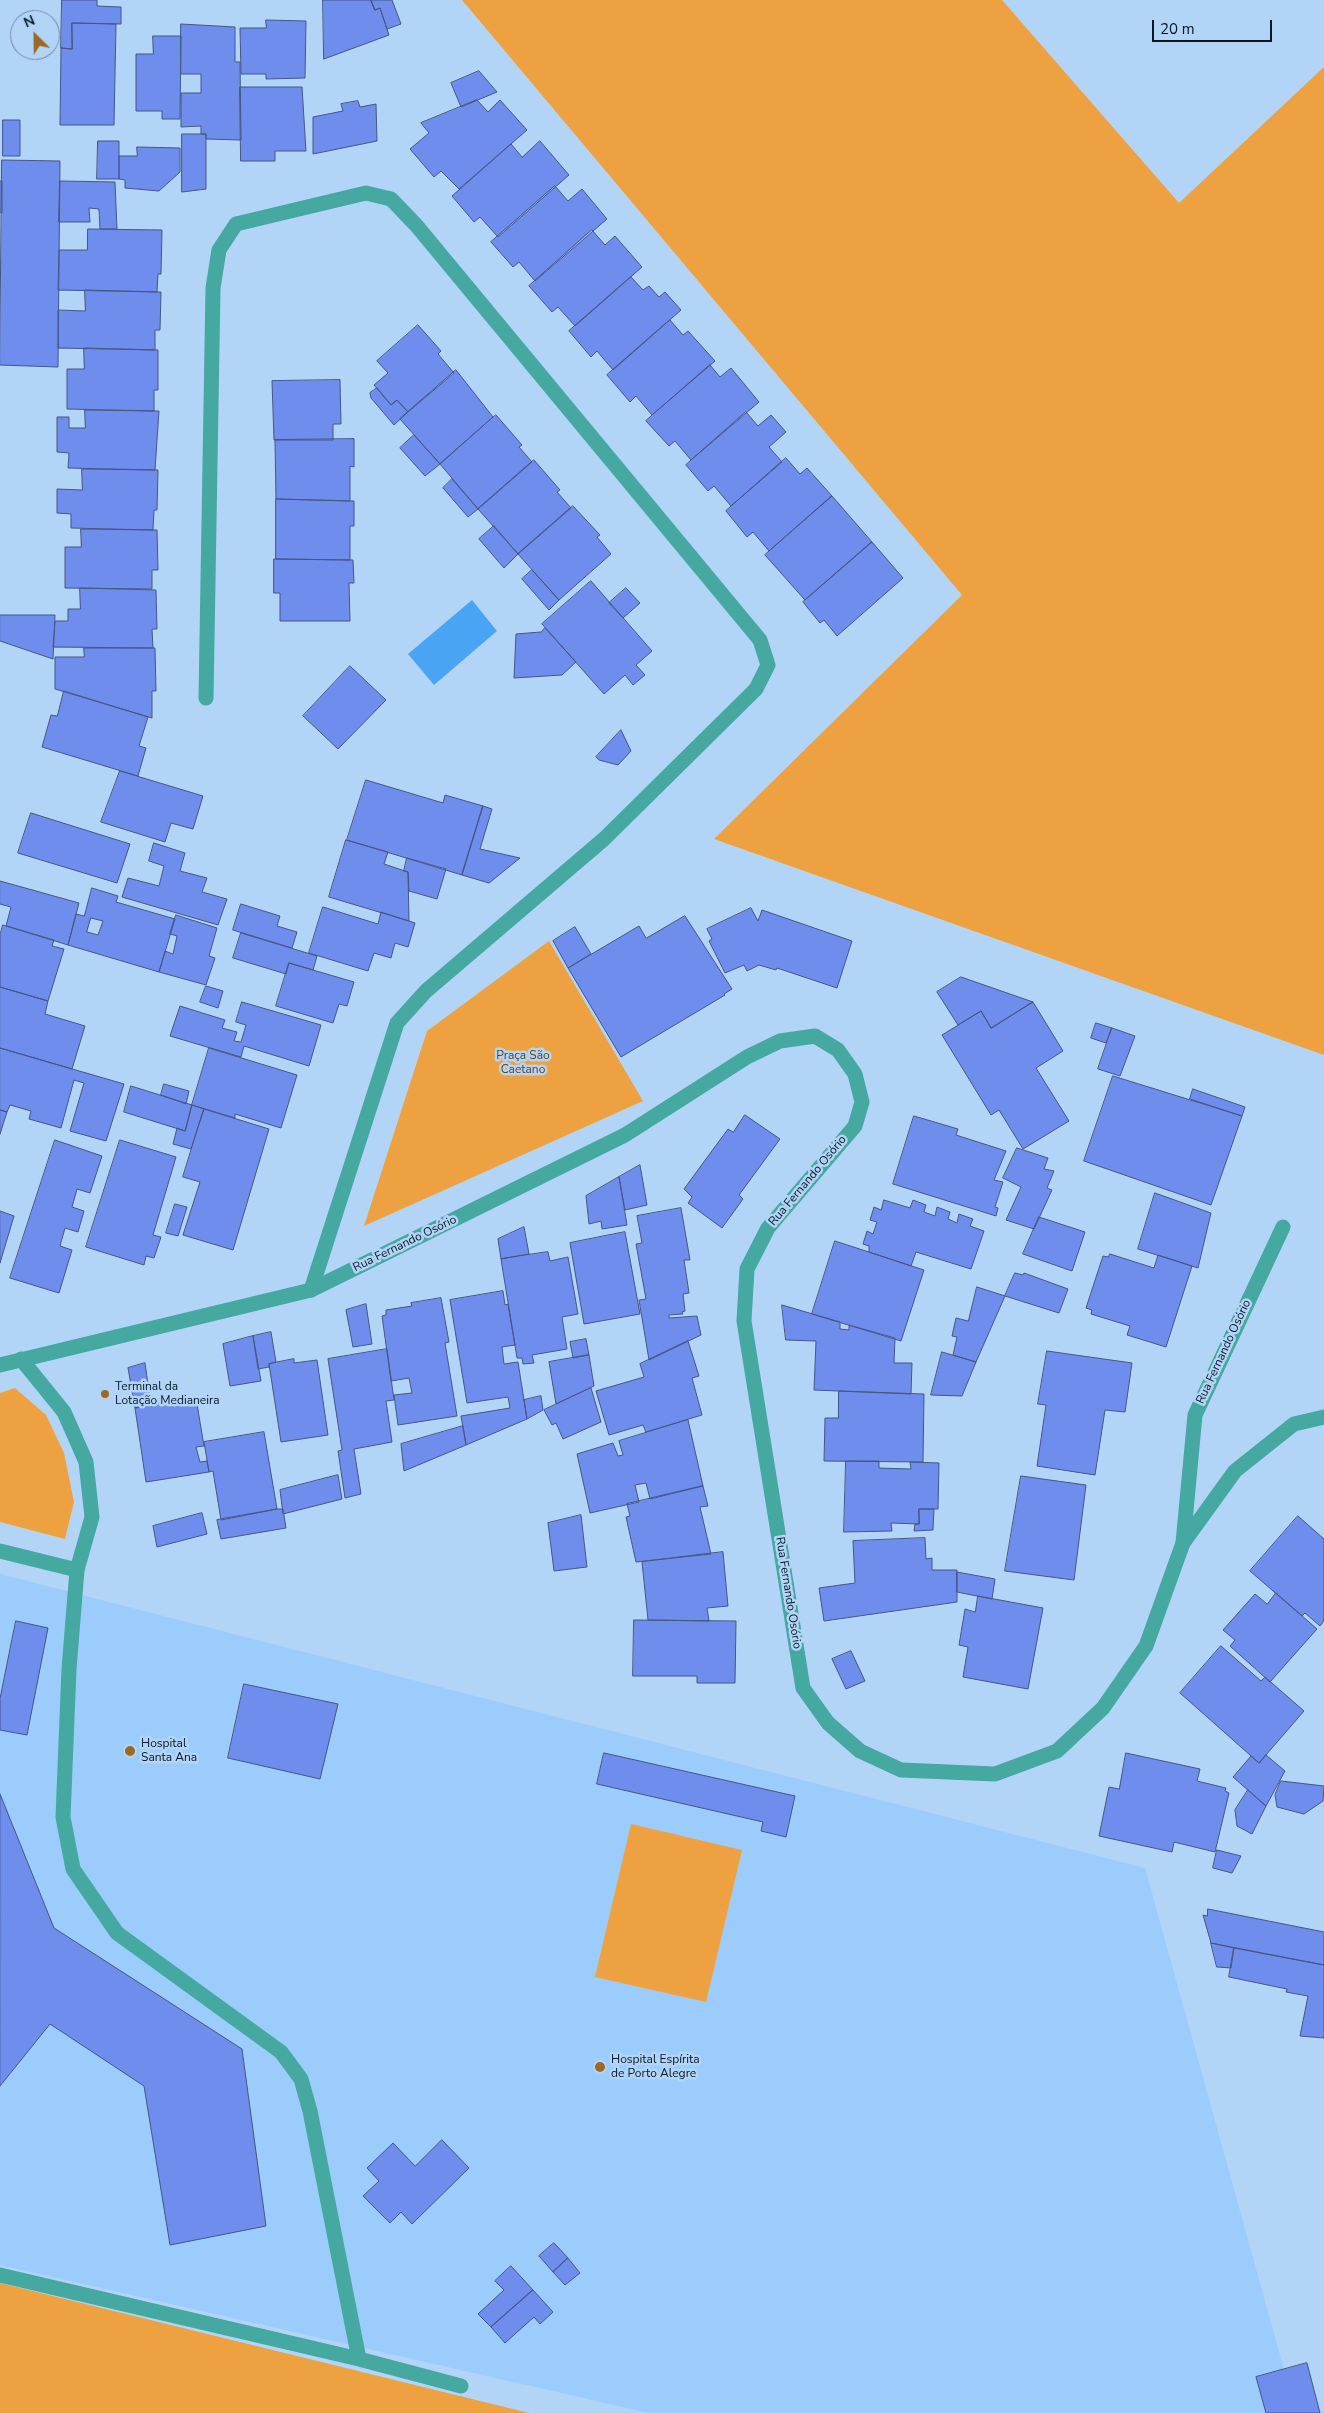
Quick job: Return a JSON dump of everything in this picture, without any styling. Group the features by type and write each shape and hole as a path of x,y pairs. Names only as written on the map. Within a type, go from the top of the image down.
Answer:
{"street":[{"path":"206,698 213,288 219,250 236,224 366,193 391,199 416,225 760,640 768,665 756,689 604,839 426,991 397,1023 311,1290"},
{"name":"Rua Fernando Osório","path":"0,1365 311,1290 624,1136 747,1057 780,1041 815,1036 838,1050 855,1074 862,1102 854,1126 768,1228 747,1269 744,1321 803,1688 828,1723 860,1751 901,1770 995,1774 1057,1751 1103,1708 1146,1646 1183,1543 1194,1415 1283,1227"},
{"path":"20,1359 64,1412 86,1462 92,1517 76,1570 69,1669 63,1817 73,1869 117,1933 281,2052 301,2079 310,2111 359,2359"},
{"name":"Rua Fernando Osório","path":"1183,1543 1235,1471 1294,1424 1324,1417"},
{"path":"0,1551 76,1570"},
{"path":"0,2275 359,2359 461,2386"}],"shaded area":[{"path":"472,600 497,631 434,685 408,654"},
{"name":"Hospital Espírita de Porto Alegre","path":"0,1574 1145,1868 1296,2413 649,2413 0,2265"}],"green space":[{"path":"462,0 1002,0 1179,203 1324,67 1324,1055 714,839 962,595"},
{"name":"Praça São Caetano","path":"549,941 643,1101 364,1226 427,1031"},
{"path":"15,1388 46,1415 64,1453 74,1502 65,1539 0,1522 0,1393"},
{"path":"631,1824 742,1850 706,2002 595,1977"},
{"path":"0,2283 529,2413 0,2413"}],"building":[{"path":"62,0 97,0 97,6 121,7 121,24 72,23 72,49 61,48"},
{"path":"323,0 371,0 375,10 380,8 389,35 324,59"},
{"path":"371,0 392,0 401,24 387,29 380,8 375,10"},
{"path":"266,20 306,21 305,78 266,79 266,74 241,74 240,28 266,28"},
{"path":"72,23 116,24 114,125 60,125 61,48 72,49"},
{"path":"181,24 235,27 235,62 240,62 241,140 206,139 206,134 201,134 201,126 181,127 181,93 201,93 201,74 181,74"},
{"path":"153,36 181,36 180,119 162,119 162,111 136,111 136,54 153,54"},
{"path":"479,71 497,92 461,107 451,83"},
{"path":"240,87 302,87 306,151 275,151 275,161 241,161"},
{"path":"477,100 488,112 500,100 527,130 459,189 441,171 434,177 410,149 429,133 421,123"},
{"path":"358,101 360,107 376,104 377,141 313,154 313,117 343,111 341,104"},
{"path":"3,120 20,120 20,156 3,156"},
{"path":"182,134 206,134 206,189 182,192"},
{"path":"98,141 119,141 119,179 97,179"},
{"path":"540,141 569,175 498,237 480,217 474,222 452,196 511,144 522,157"},
{"path":"137,147 180,148 180,172 159,191 125,188 125,180 119,179 119,156 137,156"},
{"path":"2,160 60,161 58,367 0,365"},
{"path":"0,181 2,181 2,213 0,212"},
{"path":"60,181 115,182 117,229 100,229 99,209 89,208 90,222 59,222"},
{"path":"555,186 568,201 582,189 607,219 535,281 519,262 513,267 491,242"},
{"path":"88,229 162,230 161,274 158,274 157,292 58,290 59,250 87,250"},
{"path":"592,230 605,245 615,236 642,267 575,326 558,307 552,312 529,286"},
{"path":"631,277 643,290 649,286 659,297 665,292 681,310 613,370 597,351 591,357 569,331"},
{"path":"85,290 161,292 160,330 155,330 155,350 58,348 58,310 85,311"},
{"path":"670,320 683,335 688,331 715,361 652,415 636,396 630,402 607,375"},
{"path":"418,325 441,351 438,354 454,373 408,412 397,400 391,405 374,385 388,373 377,361"},
{"path":"84,348 158,350 158,390 154,390 154,411 67,409 67,369 84,369"},
{"path":"710,365 720,377 731,368 759,402 691,460 675,441 669,446 646,421"},
{"path":"456,370 493,417 440,464 400,419"},
{"path":"340,380 341,424 333,424 333,440 274,440 272,381"},
{"path":"377,388 391,405 397,400 408,412 394,425 371,398 370,393"},
{"path":"85,410 159,411 155,470 68,468 69,453 57,452 57,417 69,417 69,428 85,428"},
{"path":"746,412 758,426 771,415 786,432 769,447 782,462 731,506 714,486 708,491 686,465"},
{"path":"496,415 522,445 519,447 532,462 478,509 440,464"},
{"path":"414,435 440,464 425,476 400,448"},
{"path":"354,439 354,467 350,466 350,501 276,499 275,440"},
{"path":"786,458 800,474 807,468 832,496 769,551 753,532 747,537 726,511"},
{"path":"534,460 560,490 557,492 571,508 518,554 478,509"},
{"path":"82,469 158,470 157,510 154,510 153,530 71,528 71,514 57,513 57,489 82,490"},
{"path":"452,479 478,509 468,517 443,488"},
{"path":"832,496 872,542 805,600 765,555"},
{"path":"276,499 354,501 354,526 350,526 350,560 276,559"},
{"path":"573,506 600,535 597,537 611,554 559,600 518,554"},
{"path":"494,526 518,554 504,568 479,539"},
{"path":"81,529 157,530 158,570 152,570 152,589 65,588 65,547 81,547"},
{"path":"872,542 903,578 837,636 824,620 820,623 803,602"},
{"path":"274,559 353,560 354,583 349,583 350,621 280,621 280,593 274,593"},
{"path":"532,570 559,600 549,610 522,579"},
{"path":"591,581 652,651 636,665 645,675 633,685 625,675 604,694 542,624"},
{"path":"80,588 156,590 157,629 152,629 153,648 53,647 55,621 68,621 68,609 80,609"},
{"path":"626,588 640,603 623,618 609,603"},
{"path":"0,615 55,615 53,659 0,641"},
{"path":"545,628 576,662 562,675 514,678 516,634 541,632"},
{"path":"84,648 155,648 156,691 152,691 152,718 55,689 55,657 84,657"},
{"path":"350,666 386,700 338,749 303,716"},
{"path":"64,691 148,717 139,746 146,748 138,776 42,747 51,715 57,716"},
{"path":"621,730 631,751 618,765 599,760 596,757"},
{"path":"120,771 203,796 193,829 171,823 165,842 101,822"},
{"path":"366,780 443,803 445,795 483,806 462,875 347,840"},
{"path":"483,806 492,809 480,849 520,858 489,883 462,875"},
{"path":"31,813 130,844 117,883 18,853"},
{"path":"346,840 388,852 384,864 408,872 409,921 329,897"},
{"path":"154,843 185,853 180,871 207,878 202,892 227,899 218,925 122,897 128,878 159,886 164,866 149,861"},
{"path":"407,858 446,869 437,899 409,891 408,872 404,871"},
{"path":"0,881 79,903 68,945 6,926 11,907 0,904"},
{"path":"92,888 118,896 116,902 175,919 159,972 68,945 76,914 84,916","holes":["91,918 103,921 98,935 87,932"]},
{"path":"241,904 280,916 277,926 297,932 292,948 233,930"},
{"path":"323,907 378,924 381,912 415,923 408,947 395,943 391,958 374,953 368,971 309,953"},
{"path":"751,908 758,921 762,910 852,941 837,988 777,968 776,970 759,965 747,971 744,965 725,973 709,941 712,939 707,929"},
{"path":"176,915 217,928 209,956 215,958 206,985 159,972 165,951 173,954 177,936 170,934"},
{"path":"685,916 732,989 621,1057 568,968 639,926 646,938"},
{"path":"3,925 54,940 52,946 64,949 48,1001 0,987 0,935"},
{"path":"575,927 591,954 568,968 553,941"},
{"path":"241,933 317,956 313,970 289,963 286,974 233,958"},
{"path":"289,963 354,982 347,1006 339,1004 333,1023 276,1006"},
{"path":"961,977 1033,1002 991,1028 981,1011 958,1025 937,992"},
{"path":"206,986 223,991 218,1008 200,1002"},
{"path":"0,987 48,1001 45,1014 85,1026 72,1069 0,1048"},
{"path":"242,1002 321,1025 309,1066 244,1046 241,1057 170,1036 180,1006 225,1020 222,1028 237,1032 234,1041 241,1042 246,1025 236,1022"},
{"path":"1033,1002 1063,1051 1036,1068 1069,1121 1023,1149 999,1110 991,1115 942,1035 981,1011 991,1028"},
{"path":"1096,1023 1112,1028 1106,1043 1091,1038"},
{"path":"1112,1028 1135,1036 1120,1076 1098,1069"},
{"path":"0,1048 124,1084 106,1141 70,1131 84,1083 74,1080 61,1128 29,1119 31,1111 10,1105 7,1112 0,1110"},
{"path":"209,1048 297,1075 281,1128 235,1114 235,1118 192,1105"},
{"path":"1113,1076 1242,1116 1211,1205 1084,1161"},
{"path":"164,1084 189,1091 186,1104 161,1095"},
{"path":"131,1086 192,1105 185,1131 124,1112"},
{"path":"1193,1089 1245,1107 1242,1116 1190,1099"},
{"path":"192,1105 204,1109 191,1149 173,1144 177,1128 185,1131"},
{"path":"204,1109 269,1129 233,1250 183,1235 200,1182 183,1177"},
{"path":"0,1110 7,1112 0,1134"},
{"path":"745,1115 780,1139 739,1195 743,1199 722,1228 688,1203 692,1197 684,1189 728,1129 733,1132"},
{"path":"914,1116 958,1129 956,1135 1006,1151 994,1180 1003,1182 995,1207 998,1208 996,1216 893,1184"},
{"path":"55,1140 102,1156 90,1193 77,1189 72,1207 84,1211 78,1232 65,1228 60,1246 72,1250 59,1293 10,1278"},
{"path":"120,1140 176,1157 153,1235 161,1237 154,1258 146,1256 144,1265 86,1247"},
{"path":"1017,1148 1048,1158 1044,1169 1054,1171 1047,1188 1052,1190 1034,1229 1006,1220 1021,1187 1003,1178"},
{"path":"640,1165 647,1205 625,1210 619,1177"},
{"path":"619,1177 627,1225 602,1229 601,1221 589,1224 586,1196"},
{"path":"1155,1193 1211,1213 1198,1268 1138,1249"},
{"path":"884,1200 910,1208 913,1200 926,1205 924,1212 935,1216 937,1207 950,1212 948,1219 957,1223 959,1214 973,1219 970,1226 984,1231 971,1269 916,1252 911,1266 869,1252 869,1246 863,1244 867,1231 873,1234 877,1222 870,1220 874,1207 881,1210"},
{"path":"175,1204 187,1207 178,1236 166,1233"},
{"path":"681,1208 690,1260 684,1260 689,1293 683,1294 685,1311 682,1312 683,1314 669,1315 669,1318 697,1316 701,1335 649,1360 639,1300 646,1299 636,1244 642,1243 637,1216"},
{"path":"0,1211 14,1216 0,1263"},
{"path":"1039,1217 1085,1232 1072,1271 1023,1254"},
{"path":"524,1227 529,1254 501,1259 498,1239"},
{"path":"625,1232 640,1314 584,1324 570,1243"},
{"path":"835,1241 924,1270 901,1341 812,1314"},
{"path":"548,1252 550,1261 568,1257 578,1314 562,1317 567,1349 532,1355 534,1363 523,1364 522,1358 517,1358 501,1259"},
{"path":"1110,1254 1154,1268 1158,1255 1192,1266 1166,1347 1127,1335 1130,1326 1091,1314 1092,1310 1086,1308 1103,1256 1108,1257"},
{"path":"1015,1273 1023,1275 1024,1273 1068,1289 1059,1313 1005,1296"},
{"path":"977,1287 1005,1296 976,1362 953,1355 957,1337 952,1336 956,1318 968,1321"},
{"path":"503,1291 505,1305 508,1304 515,1345 502,1347 504,1364 518,1362 527,1419 466,1445 461,1416 510,1408 508,1397 467,1403 450,1300"},
{"path":"441,1298 449,1342 445,1343 457,1416 398,1425 394,1395 412,1393 409,1378 391,1381 382,1316 386,1315 386,1310 412,1306 411,1303"},
{"path":"366,1304 372,1344 353,1347 346,1310"},
{"path":"782,1305 840,1322 840,1329 849,1330 849,1325 895,1338 894,1363 912,1363 911,1394 814,1390 816,1341 786,1340"},
{"path":"271,1332 276,1362 269,1364 269,1367 258,1369 253,1336"},
{"path":"253,1336 261,1381 230,1386 223,1344"},
{"path":"586,1339 589,1355 573,1358 570,1342"},
{"path":"688,1341 699,1376 692,1378 702,1415 646,1432 643,1425 609,1435 596,1391 644,1377 640,1364"},
{"path":"387,1349 394,1400 386,1401 392,1442 354,1449 361,1494 345,1498 338,1451 342,1450 328,1359"},
{"path":"1047,1351 1132,1363 1125,1412 1105,1410 1095,1475 1037,1466 1046,1405 1038,1404"},
{"path":"942,1352 976,1362 962,1396 931,1395"},
{"path":"589,1355 594,1386 556,1404 549,1362"},
{"path":"294,1359 294,1363 317,1360 328,1435 281,1442 269,1364"},
{"path":"145,1363 151,1406 135,1408 128,1368"},
{"path":"591,1388 601,1422 563,1439 556,1423 552,1425 544,1410"},
{"path":"839,1391 924,1394 923,1462 824,1461 825,1418 838,1418"},
{"path":"541,1396 543,1410 527,1419 524,1400"},
{"path":"196,1398 204,1446 196,1447 200,1462 207,1461 209,1472 146,1482 135,1408"},
{"path":"688,1420 703,1486 650,1499 646,1483 635,1485 639,1502 590,1513 577,1454 613,1443 618,1456 623,1455 619,1441"},
{"path":"463,1426 466,1445 404,1471 401,1444"},
{"path":"264,1432 277,1509 221,1520 213,1471 209,1472 204,1442"},
{"path":"846,1461 879,1461 879,1468 911,1469 910,1462 939,1463 938,1509 919,1509 919,1524 891,1523 892,1531 844,1532"},
{"path":"338,1475 342,1499 283,1514 280,1490"},
{"path":"1021,1476 1086,1485 1074,1580 1005,1571"},
{"path":"703,1486 708,1506 700,1507 711,1554 636,1562 626,1517 630,1516 627,1504"},
{"path":"283,1509 286,1528 221,1539 217,1520"},
{"path":"919,1509 934,1509 933,1530 914,1531 915,1524 919,1524"},
{"path":"202,1513 207,1534 157,1547 153,1526"},
{"path":"581,1515 587,1567 554,1571 548,1523"},
{"path":"1298,1516 1324,1539 1324,1621 1320,1626 1305,1613 1302,1616 1250,1571"},
{"path":"925,1538 926,1559 932,1558 932,1570 957,1570 957,1602 824,1621 819,1588 855,1583 853,1541"},
{"path":"723,1552 728,1606 707,1608 709,1621 648,1620 642,1562"},
{"path":"957,1572 995,1579 992,1599 957,1592"},
{"path":"1276,1593 1317,1629 1270,1682 1230,1646 1235,1640 1223,1630 1255,1594 1267,1604"},
{"path":"978,1596 1043,1608 1028,1689 963,1677 968,1647 959,1645 965,1609 975,1612"},
{"path":"634,1620 736,1621 735,1683 697,1683 697,1676 633,1676"},
{"path":"16,1621 48,1628 27,1735 0,1730 0,1699"},
{"path":"1221,1646 1261,1681 1265,1677 1304,1711 1259,1763 1180,1693"},
{"path":"851,1651 865,1681 846,1689 832,1659"},
{"path":"244,1684 338,1704 320,1779 228,1758"},
{"path":"604,1753 795,1796 786,1837 761,1831 763,1822 597,1784"},
{"path":"1126,1753 1200,1769 1197,1781 1226,1788 1225,1791 1229,1793 1215,1852 1174,1842 1172,1852 1099,1836 1109,1787 1119,1789"},
{"path":"1266,1755 1285,1771 1266,1806 1233,1777 1251,1756 1259,1763"},
{"path":"1281,1781 1324,1786 1323,1801 1304,1814 1277,1807 1275,1795"},
{"path":"1248,1790 1266,1806 1252,1834 1237,1826 1235,1810"},
{"path":"0,1794 54,1928 242,2049 266,2226 170,2245 144,2086 50,2024 0,2086"},
{"path":"1217,1850 1241,1856 1232,1873 1213,1868"},
{"path":"1208,1909 1324,1932 1324,1965 1211,1943 1203,1915 1207,1916"},
{"path":"1211,1943 1234,1948 1231,1968 1217,1967"},
{"path":"1234,1948 1324,1965 1324,2038 1300,2036 1308,1996 1286,1992 1287,1989 1229,1977"},
{"path":"442,2140 469,2168 412,2224 401,2212 390,2223 363,2196 379,2181 367,2168 393,2143 415,2166"},
{"path":"554,2243 568,2258 553,2272 539,2256"},
{"path":"568,2258 580,2273 565,2285 553,2272"},
{"path":"511,2266 533,2290 491,2327 478,2314 504,2290 495,2281"},
{"path":"533,2290 553,2312 540,2324 534,2317 505,2343 491,2327"},
{"path":"1307,2363 1320,2413 1266,2413 1256,2377"}],"place":[{"name":"Terminal da Lotação Medianeira","path":"105,1394"},
{"name":"Hospital Santa Ana","path":"130,1751"},
{"name":"Hospital Espírita de Porto Alegre","path":"600,2067"}]}
